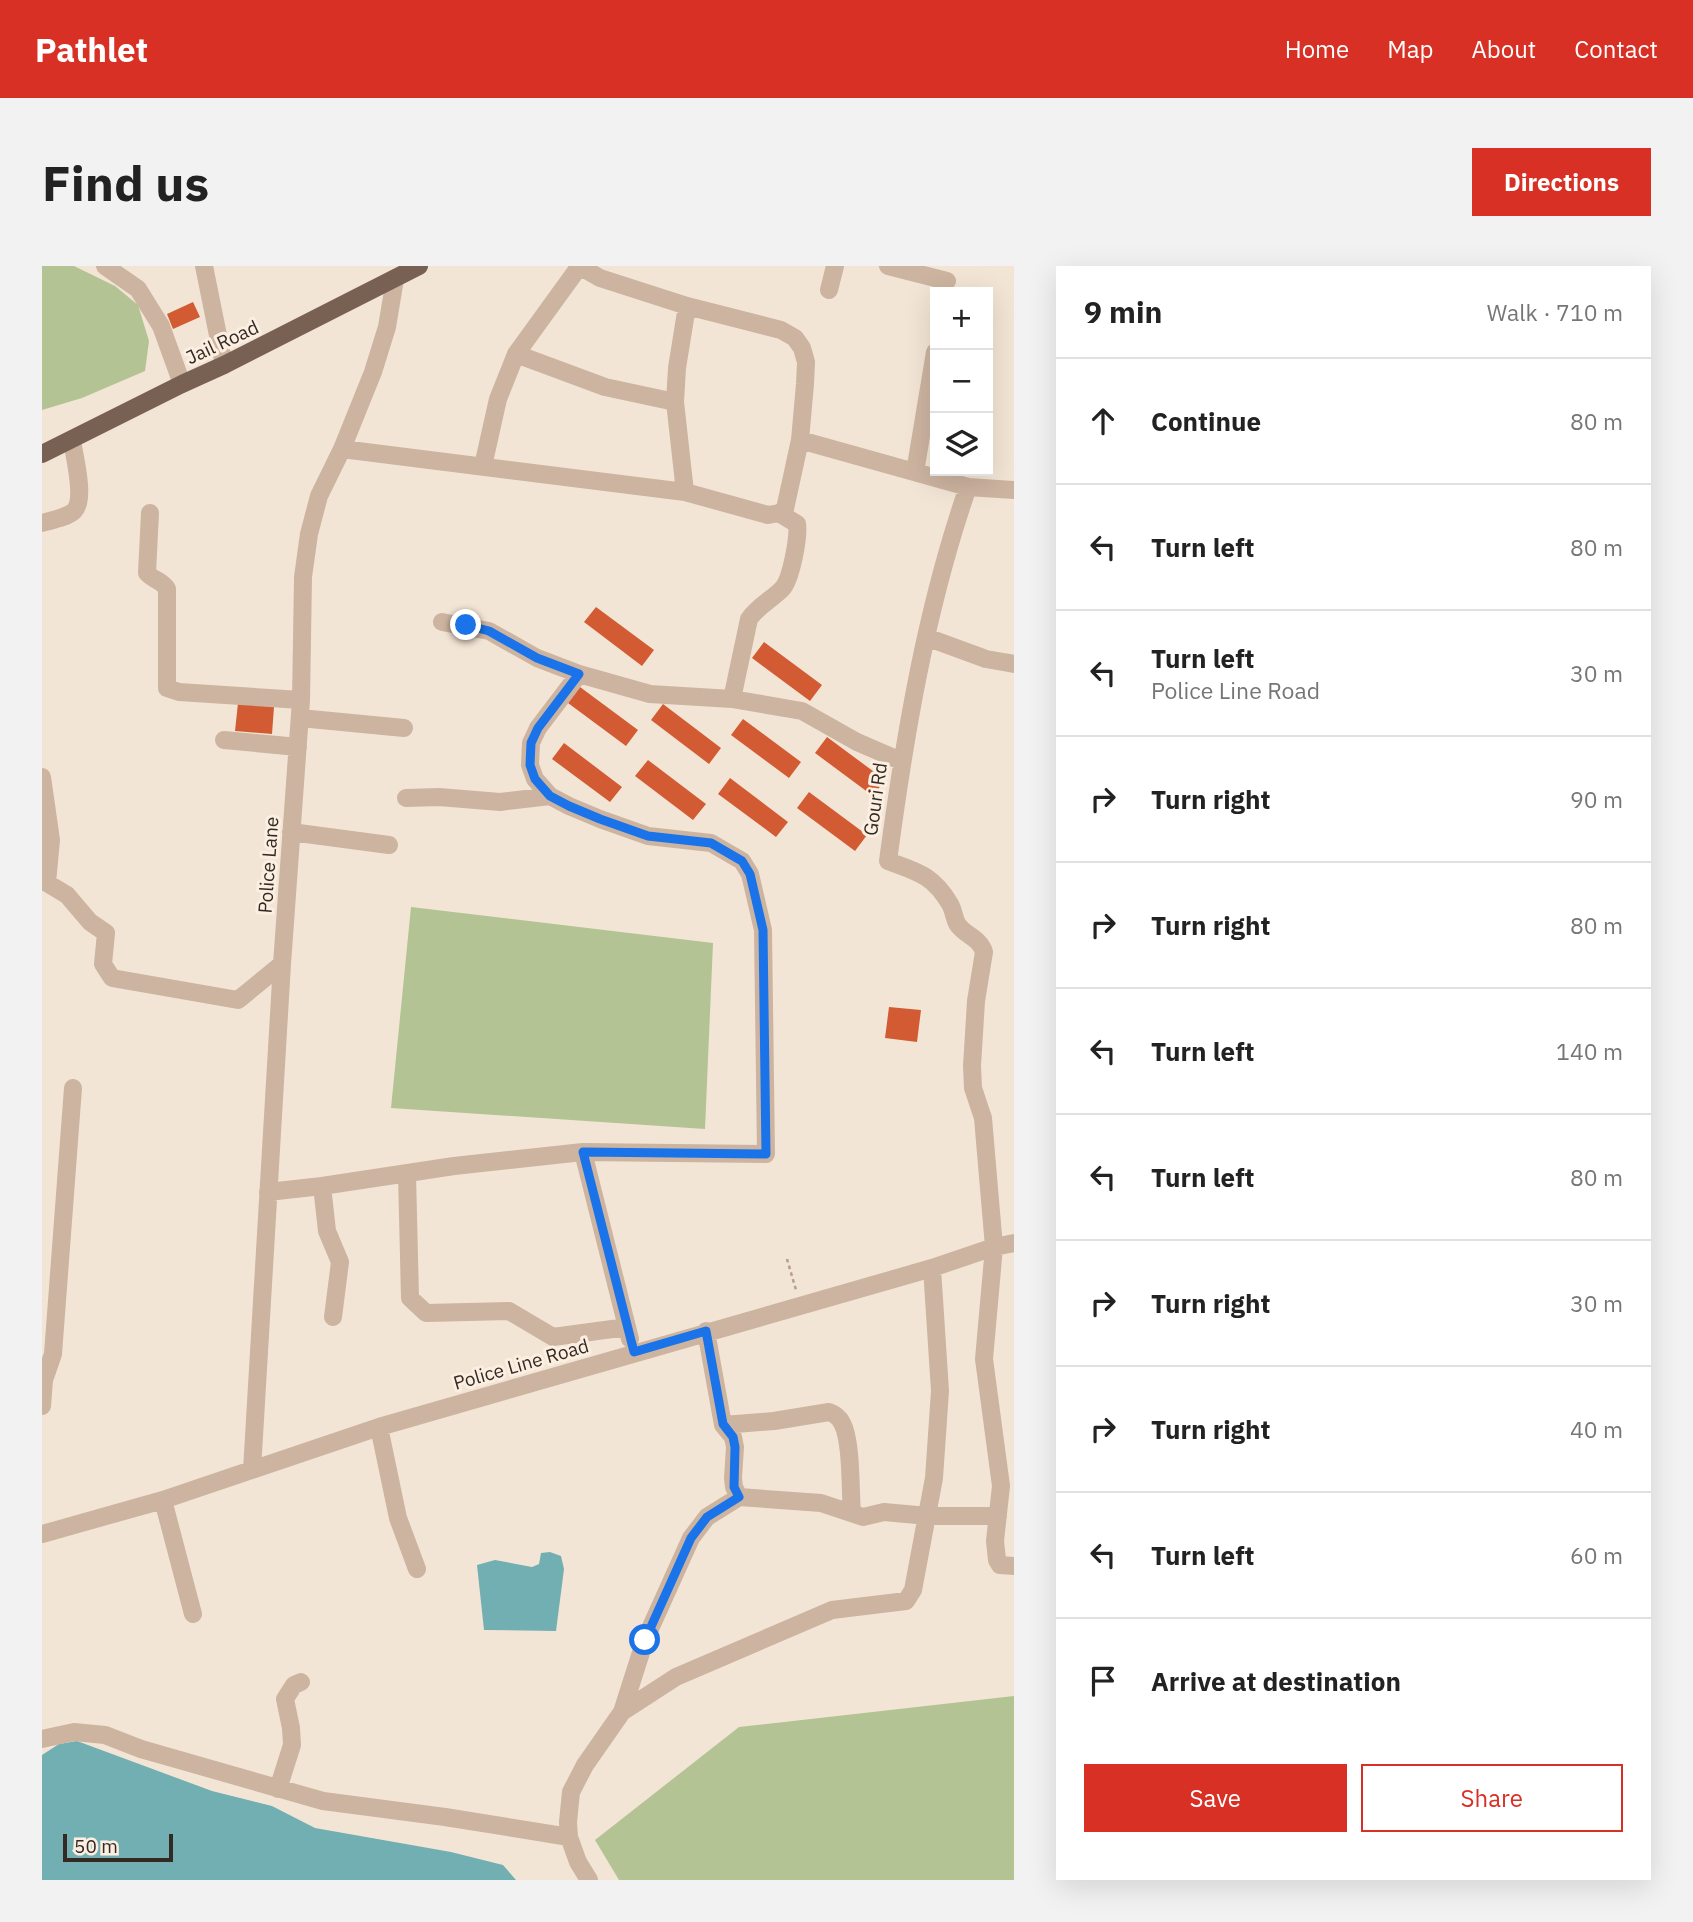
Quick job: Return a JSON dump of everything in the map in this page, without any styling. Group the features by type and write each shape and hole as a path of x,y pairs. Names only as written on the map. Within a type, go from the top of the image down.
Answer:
{"main road":[{"name":"Jail Road","path":"42,454 419,266"}],"street":[{"path":"105,266 138,289 161,326 183,384"},
{"path":"204,266 225,365"},
{"path":"342,449 685,492 768,515 779,513 785,509 788,499 800,440 806,362 803,348 795,338 781,330 687,306 600,278 579,266 516,354 498,399 483,466"},
{"path":"829,290 835,266"},
{"path":"888,266 948,280"},
{"name":"Police Lane","path":"252,1470 282,964 301,709 303,577 309,534 319,496 342,449 383,338 396,279"},
{"path":"685,492 675,402 677,368 687,306"},
{"path":"516,354 605,387 675,402"},
{"path":"915,472 930,382"},
{"path":"42,523 65,516 74,511 79,503 80,491 72,440"},
{"path":"800,440 968,487 1014,490"},
{"name":"Gouri Rd","path":"968,487 942,569 926,637 901,761 888,861 925,875 939,886 953,908 956,922 961,929 982,944 984,952 976,1001 973,1088 983,1118 994,1247"},
{"path":"150,513 148,573 167,589 167,688 404,728"},
{"path":"732,699 749,619 756,609 781,590 788,578 797,524 779,513"},
{"path":"442,622 489,631 537,658 579,674 650,694 732,699 802,711 857,742 901,761"},
{"path":"926,637 986,659 1014,664"},
{"path":"268,1192 454,1166 583,1152 766,1154 763,930 750,874 742,861 711,843 648,836 569,806 550,796 535,779 530,765 531,743 538,728 579,674"},
{"path":"225,740 298,747"},
{"path":"42,777 51,840 46,853 47,883 67,895 90,922 106,933 103,964 112,978 238,1000 282,964"},
{"path":"407,797 500,802 550,796"},
{"path":"291,832 389,845"},
{"path":"42,1406 44,1380 53,1354 73,1088"},
{"path":"583,1152 634,1352"},
{"path":"407,1174 410,1298 426,1313 509,1311 553,1337 627,1327"},
{"path":"322,1186 327,1231 340,1262 333,1317"},
{"name":"Police Line Road","path":"42,1534 163,1500 379,1427 1014,1243"},
{"path":"994,1247 984,1359 1001,1486 995,1541 1000,1565 1014,1566"},
{"path":"622,1713 676,1676 832,1610 906,1601 913,1590 934,1478 940,1391 932,1268"},
{"path":"706,1331 723,1424 733,1437 736,1455 734,1487 739,1497"},
{"path":"723,1424 774,1421 830,1412 835,1414 841,1420 845,1434 852,1513"},
{"path":"379,1427 398,1518 418,1569"},
{"path":"590,1880 578,1862 569,1837 571,1792 585,1765 622,1713 645,1640 691,1538 707,1517 739,1497 821,1503 863,1517 884,1512 998,1517"},
{"path":"163,1500 193,1614"},
{"path":"278,1789 292,1745 285,1699 294,1685 300,1682"},
{"path":"42,1739 74,1732 105,1735 141,1749 323,1801 569,1837"}],"path":[{"path":"787,1259 801,1305"}],"green space":[{"path":"42,266 74,266 115,286 138,305 149,341 145,371 82,398 42,410"},
{"path":"411,907 713,943 705,1129 391,1108"},
{"path":"1014,1696 1014,1880 619,1880 595,1840 739,1727"}],"water":[{"path":"550,1552 561,1556 564,1569 556,1631 484,1630 477,1565 495,1560 532,1567 539,1564 541,1553"},
{"path":"77,1741 212,1791 272,1806 315,1828 451,1852 503,1865 516,1880 42,1880 42,1755 59,1744"}],"building":[{"path":"193,302 200,317 173,329 167,314"},
{"path":"596,607 654,650 642,666 584,622"},
{"path":"764,642 822,685 810,701 752,658"},
{"path":"580,687 638,730 626,746 568,703"},
{"path":"238,703 274,707 272,734 235,731"},
{"path":"663,704 721,748 709,764 651,720"},
{"path":"743,719 801,762 789,778 731,735"},
{"path":"827,737 885,780 873,796 815,753"},
{"path":"564,743 622,787 610,802 552,759"},
{"path":"648,760 706,804 693,820 635,776"},
{"path":"730,778 788,822 776,837 718,794"},
{"path":"809,792 867,835 855,851 797,808"},
{"path":"889,1007 921,1010 917,1042 885,1038"}],"route":[{"path":"466,625 489,631 537,658 579,674 538,728 531,743 530,765 535,779 550,796 600,819 648,836 695,840 726,850 742,861 750,874 763,930 766,1154 583,1152 634,1352 706,1331 723,1424 733,1437 735,1447 733,1478 739,1497 715,1510 691,1538 645,1640"}]}
